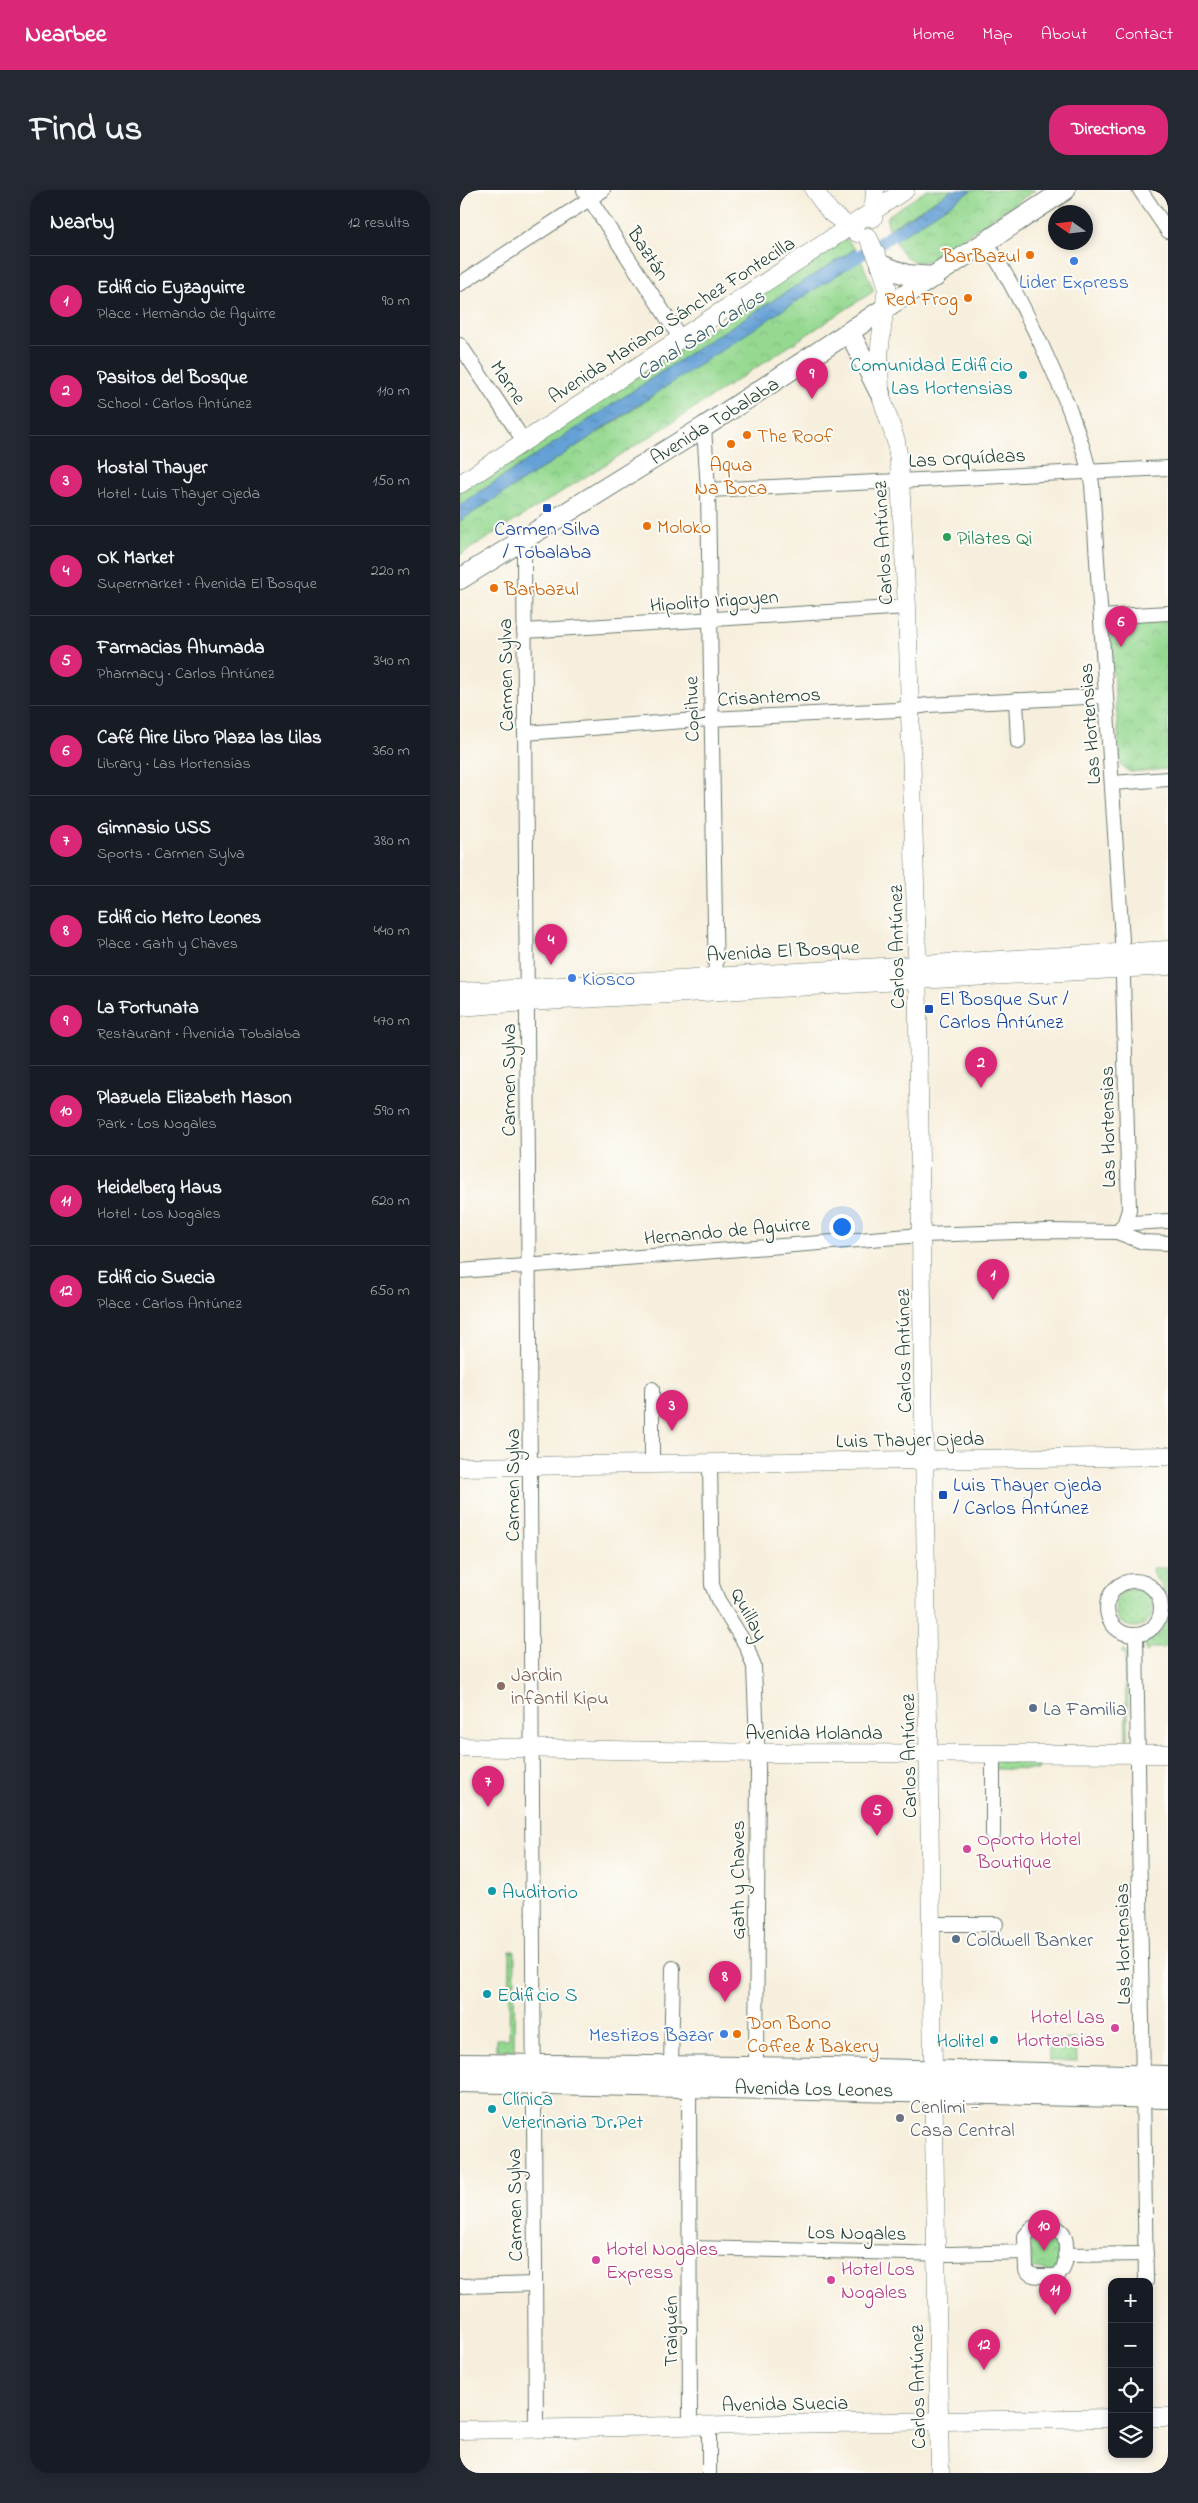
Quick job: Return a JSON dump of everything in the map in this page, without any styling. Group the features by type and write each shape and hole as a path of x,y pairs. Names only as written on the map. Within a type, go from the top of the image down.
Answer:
{"main road":[{"name":"Avenida Tobalaba","path":"460,578 704,427 1066,190"},
{"path":"873,249 907,275 935,277"},
{"path":"850,333 880,393"},
{"name":"Avenida Los Leones","path":"460,2065 533,2075 689,2086 933,2081 1144,2086 1168,2078"},
{"name":"Avenida Los Leones","path":"460,2081 671,2067 756,2068 933,2081"},
{"name":"Avenida Los Leones","path":"1144,2086 1168,2096"}],"street":[{"path":"460,284 586,194 603,190"},
{"path":"814,190 830,212 873,249"},
{"path":"873,249 875,190"},
{"name":"Avenida Mariano Sánchez Fontecilla","path":"460,484 905,190"},
{"path":"1140,190 1168,231"},
{"name":"Baztán","path":"586,194 681,339"},
{"name":"Las Hortensias","path":"986,243 1008,276 1058,381 1078,431 1090,472 1113,783 1123,961 1129,1210 1121,1229"},
{"name":"Carlos Antúnez","path":"873,249 887,286 886,308 879,354 880,393 896,441 901,480 907,607 918,972 940,2473"},
{"name":"Marne","path":"460,345 524,441"},
{"name":"Copihue","path":"704,427 708,490 716,983"},
{"name":"Las Orquídeas","path":"708,490 1168,468"},
{"name":"Carmen Sylva","path":"521,542 524,631 532,1466 534,1747 533,2075 536,2429"},
{"name":"Hipolito Irigoyen","path":"524,631 907,607"},
{"path":"1101,617 1168,613"},
{"name":"Crisantemos","path":"525,733 711,719 1106,696"},
{"path":"1016,700 1018,742"},
{"path":"1113,783 1168,779"},
{"name":"Avenida El Bosque","path":"1123,961 1168,950"},
{"name":"Avenida El Bosque","path":"460,992 527,994 1123,961 1168,966"},
{"name":"Avenida El Bosque","path":"460,1008 527,994"},
{"name":"Hernando de Aguirre","path":"460,1272 922,1235 1121,1229 1168,1221"},
{"name":"Hernando de Aguirre","path":"1121,1229 1143,1242 1168,1243"},
{"path":"652,1389 652,1464"},
{"name":"Luis Thayer Ojeda","path":"460,1467 1168,1456"},
{"name":"Quillay","path":"710,1464 712,1585 718,1600 747,1647 754,1667 758,1753"},
{"path":"1129,1580 1147,1583 1154,1589 1165,1606 1152,1629 1136,1635 1119,1631 1108,1616 1108,1598 1113,1590 1129,1580"},
{"name":"Las Hortensias","path":"1136,1635 1146,2278"},
{"name":"Avenida Holanda","path":"460,1747 758,1753 1168,1754"},
{"name":"Gath y Chaves","path":"756,2068 758,1753"},
{"path":"993,1753 993,1835"},
{"path":"931,1924 996,1924"},
{"path":"671,2067 673,1968"},
{"name":"Traiguén","path":"689,2086 690,2426"},
{"path":"1032,2228 1055,2228 1062,2231 1065,2237 1065,2255 1064,2267 1060,2274 1035,2276 1026,2270 1024,2252 1028,2231 1032,2228"},
{"name":"Los Nogales","path":"690,2248 936,2253 1024,2252"},
{"path":"1065,2255 1146,2254"},
{"path":"460,2286 535,2284"},
{"path":"1153,2417 1168,2417"},
{"name":"Avenida Suecia","path":"460,2430 1108,2418"},
{"path":"709,2426 710,2473"}],"green space":[{"path":"927,190 952,190 889,229 887,220 889,215"},
{"path":"972,190 1035,190 930,260 917,262 908,259 895,240"},
{"path":"845,237 855,249 707,342 460,505 460,490 696,339"},
{"path":"861,260 874,291 651,436 460,555 460,521 636,408 702,361"},
{"path":"1168,619 1168,769 1130,772 1121,766 1110,635 1117,625"},
{"path":"1153,1568 1168,1568 1168,1594 1164,1594 1162,1585 1154,1577"},
{"path":"1134,1589 1148,1594 1153,1608 1148,1622 1134,1627 1120,1622 1115,1608 1120,1594"},
{"path":"1166,1617 1168,1617 1168,1645 1163,1648 1148,1648 1148,1652 1145,1652 1146,1643 1159,1634"},
{"path":"1124,1650 1128,1655 1128,1739 1126,1739 1125,1655 1121,1652"},
{"path":"993,1761 1039,1762 1038,1770 993,1769"},
{"path":"510,1951 515,1951 514,2050 496,2050 496,2039 509,2039"},
{"path":"1076,2039 1077,2061 1049,2061 1048,2040"},
{"path":"1036,2231 1058,2235 1058,2267 1053,2272 1032,2268 1030,2238"}],"water":[{"path":"952,190 972,190 889,244 883,234"},
{"path":"855,249 861,260 460,521 460,505 707,342"}],"waterway":[{"name":"Canal San Carlos","path":"846,264 899,231"}],"place":[{"name":"BarBazul","path":"1030,255"},
{"name":"Lider Express","path":"1074,261"},
{"name":"Red Frog","path":"968,298"},
{"name":"Comunidad Edificio Las Hortensias","path":"1023,375"},
{"name":"La Fortunata","path":"812,399"},
{"name":"The Roof","path":"747,435"},
{"name":"Aqua Na Boca","path":"731,444"},
{"name":"Carmen Silva / Tobalaba","path":"547,508"},
{"name":"Moloko","path":"647,526"},
{"name":"Pilates Qi","path":"947,537"},
{"name":"Barbazul","path":"494,588"},
{"name":"Café Aire Libro Plaza las Lilas","path":"1121,647"},
{"name":"OK Market","path":"551,965"},
{"name":"Kiosco","path":"572,978"},
{"name":"El Bosque Sur / Carlos Antúnez","path":"929,1009"},
{"name":"Pasitos del Bosque","path":"981,1088"},
{"name":"Edificio Eyzaguirre","path":"993,1300"},
{"name":"Hostal Thayer","path":"672,1431"},
{"name":"Luis Thayer Ojeda / Carlos Antúnez","path":"943,1495"},
{"name":"Jardin infantil Kipu","path":"501,1686"},
{"name":"La Familia","path":"1033,1708"},
{"name":"Gimnasio USS","path":"488,1807"},
{"name":"Farmacias Ahumada","path":"877,1836"},
{"name":"Oporto Hotel Boutique","path":"967,1849"},
{"name":"Auditorio","path":"492,1891"},
{"name":"Coldwell Banker","path":"956,1939"},
{"name":"Edificio S","path":"487,1994"},
{"name":"Edificio Metro Leones","path":"725,2002"},
{"name":"Hotel Las Hortensias","path":"1115,2028"},
{"name":"Mestizos Bazar","path":"724,2034"},
{"name":"Don Bono Coffee & Bakery","path":"737,2034"},
{"name":"Holitel","path":"994,2040"},
{"name":"Clínica Veterinaria Dr.Pet","path":"492,2109"},
{"name":"Cenlimi - Casa Central","path":"900,2118"},
{"name":"Plazuela Elizabeth Mason","path":"1044,2251"},
{"name":"Hotel Nogales Express","path":"596,2260"},
{"name":"Hotel Los Nogales","path":"831,2280"},
{"name":"Heidelberg Haus","path":"1055,2315"},
{"name":"Edificio Suecia","path":"984,2370"}]}
